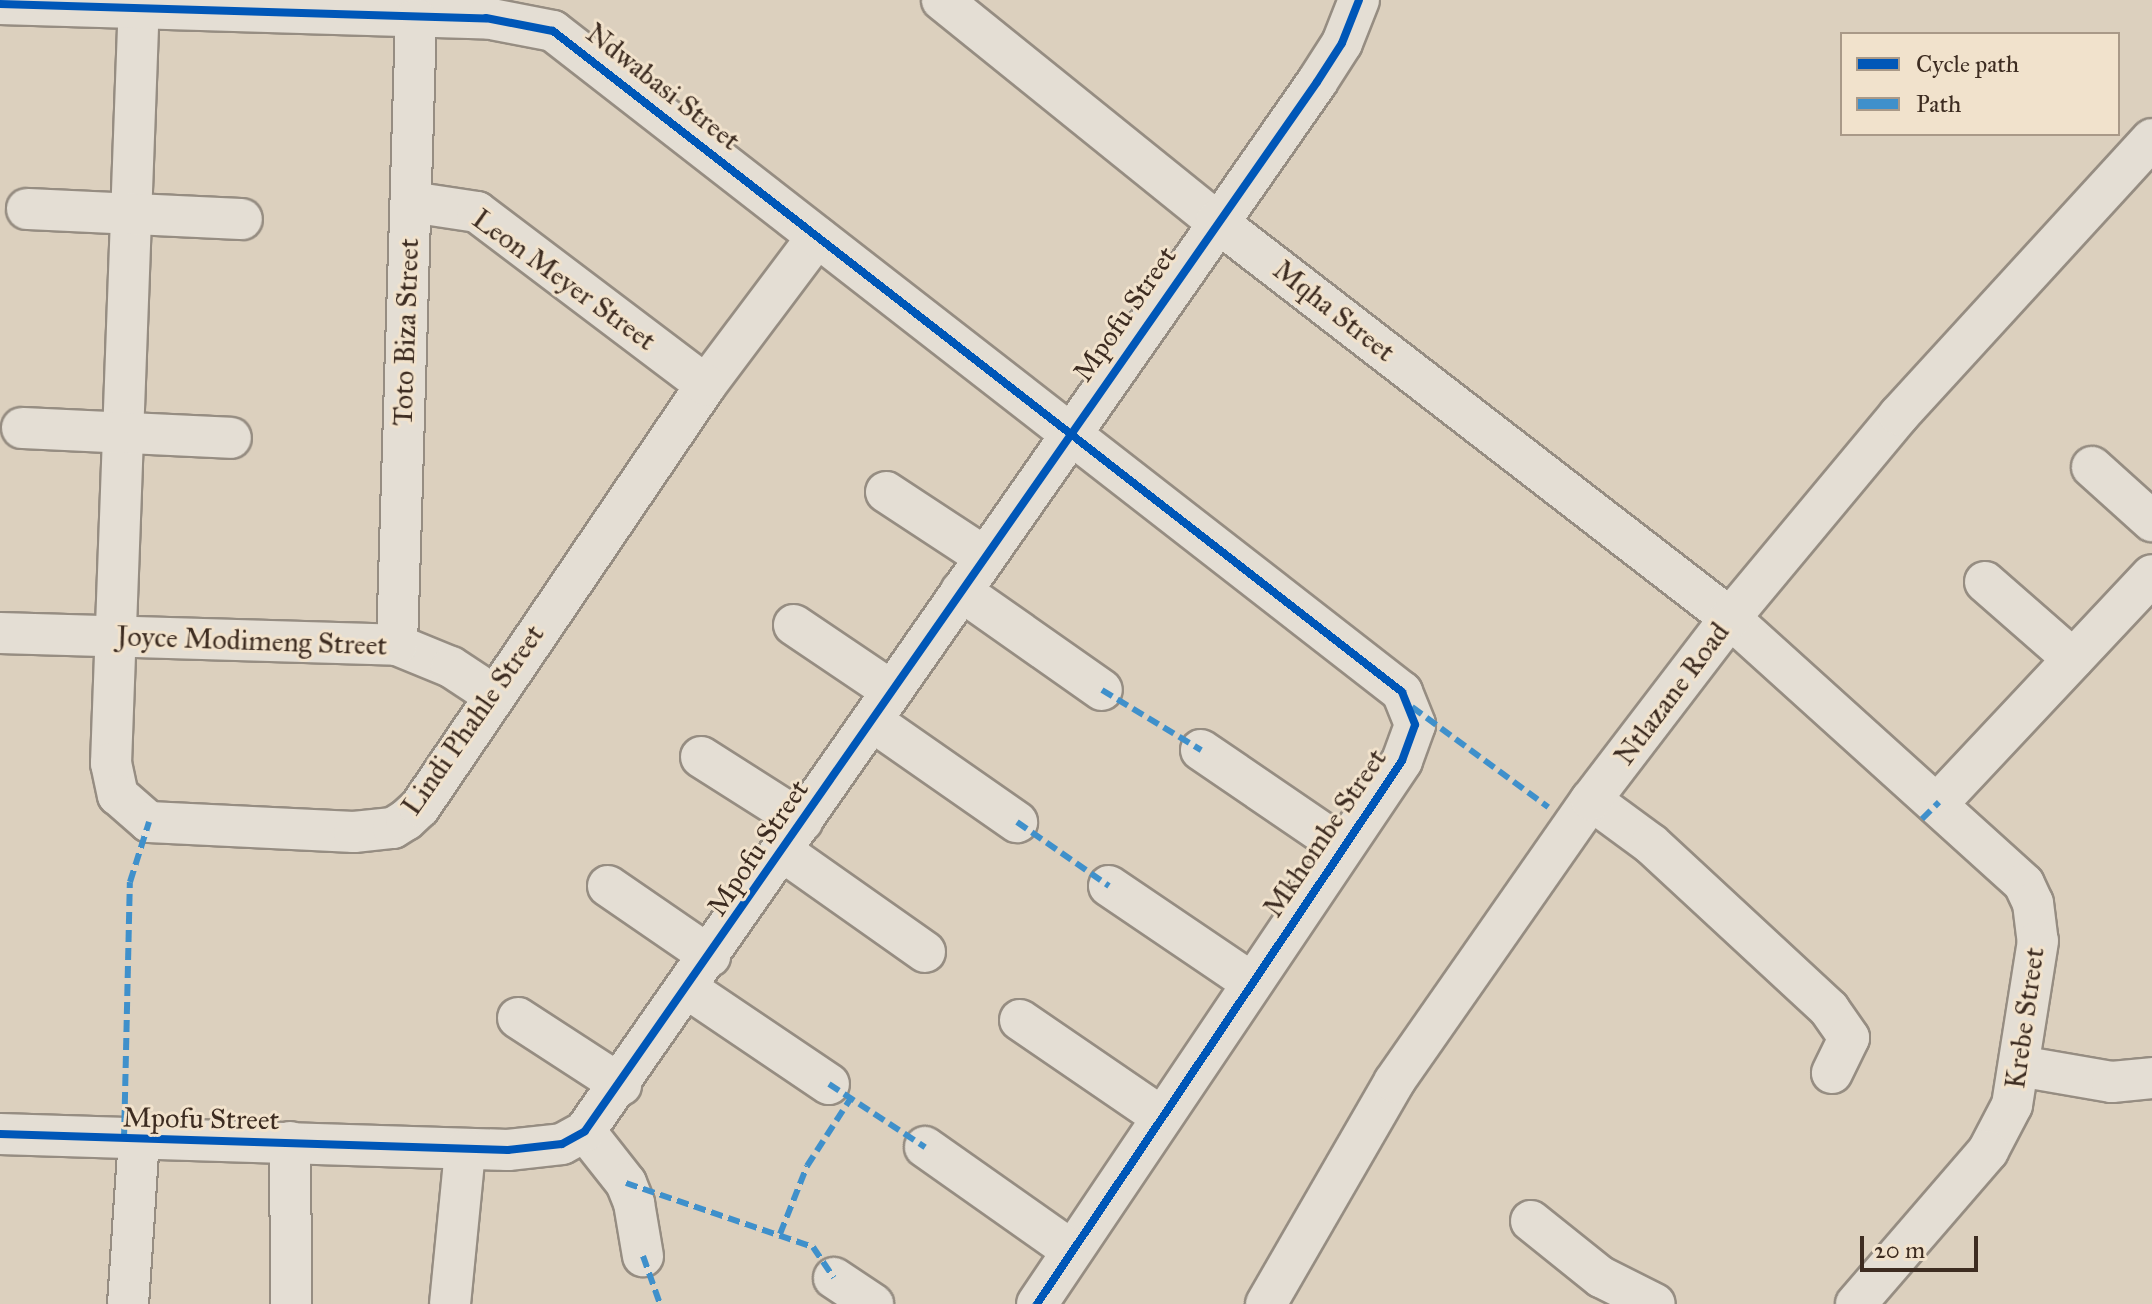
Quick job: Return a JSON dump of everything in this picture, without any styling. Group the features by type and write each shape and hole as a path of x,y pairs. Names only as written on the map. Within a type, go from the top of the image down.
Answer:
{"street":[{"name":"Mqha Street","path":"942,0 1216,221 1730,618"},
{"name":"Mpofu Street","path":"0,1134 465,1150 539,1149 585,1131 688,989 1216,221 1317,82 1342,43 1359,0"},
{"name":"Ndwabasi Street","path":"0,4 138,4 416,19 486,18 553,31 1070,432"},
{"name":"Lindi Phahle Street","path":"138,4 134,214 112,778 127,806 149,822 354,832 393,828 420,807 492,694 706,385 817,237"},
{"name":"Toto Biza Street","path":"397,645 416,19"},
{"name":"Ntlazane Road","path":"1266,1304 1394,1082 1591,800 1730,618 1937,372 2152,139"},
{"name":"Leon Meyer Street","path":"411,202 477,212 706,385"},
{"path":"27,209 242,219"},
{"path":"22,428 231,438"},
{"name":"Mkhombe Street","path":"1037,1304 1343,847 1411,740 1412,707 1402,692 1070,432"},
{"path":"2092,467 2152,521"},
{"path":"886,492 985,557"},
{"path":"1939,802 2152,575"},
{"path":"1985,582 2073,659"},
{"path":"961,591 1102,690"},
{"name":"Krebe Street","path":"1730,618 1939,802 2011,870 2033,903 2038,941 2012,1105 1988,1151 1856,1304"},
{"path":"794,625 882,706 1017,822"},
{"name":"Joyce Modimeng Street","path":"0,633 397,645 451,667 492,694"},
{"name":"Mkhombe Street","path":"1201,750 1343,847"},
{"name":"Mpofu Street","path":"701,757 925,952"},
{"path":"1591,800 1651,844 1829,1009 1849,1038 1832,1073"},
{"name":"Mpofu Street","path":"608,886 710,956"},
{"path":"1109,886 1251,982"},
{"path":"688,989 829,1084"},
{"path":"518,1018 621,1085"},
{"path":"1020,1020 1160,1116"},
{"path":"2019,1066 2112,1082 2152,1078"},
{"path":"585,1131 626,1183 643,1256"},
{"name":"Mpofu Street","path":"128,1304 139,1140"},
{"name":"Mpofu Street","path":"290,1142 291,1304"},
{"path":"925,1147 1071,1250"},
{"path":"450,1304 465,1150"},
{"path":"1531,1221 1601,1277 1655,1304"},
{"path":"834,1278 873,1304"}],"marked path":[{"path":"1102,690 1201,750"},
{"path":"1412,707 1548,807"},
{"path":"1922,819 1939,802"},
{"path":"124,1140 130,882 149,822"},
{"path":"1017,822 1109,886"},
{"path":"829,1084 925,1147"},
{"path":"780,1234 807,1166 851,1098"},
{"path":"626,1183 813,1247 834,1278"},
{"path":"643,1256 660,1304"}],"cycle path":[{"path":"0,1134 508,1150 562,1144 585,1131 1317,82 1342,43 1359,0"},
{"path":"0,4 486,18 553,31 1402,692 1415,725 1402,761 1037,1304"}]}
